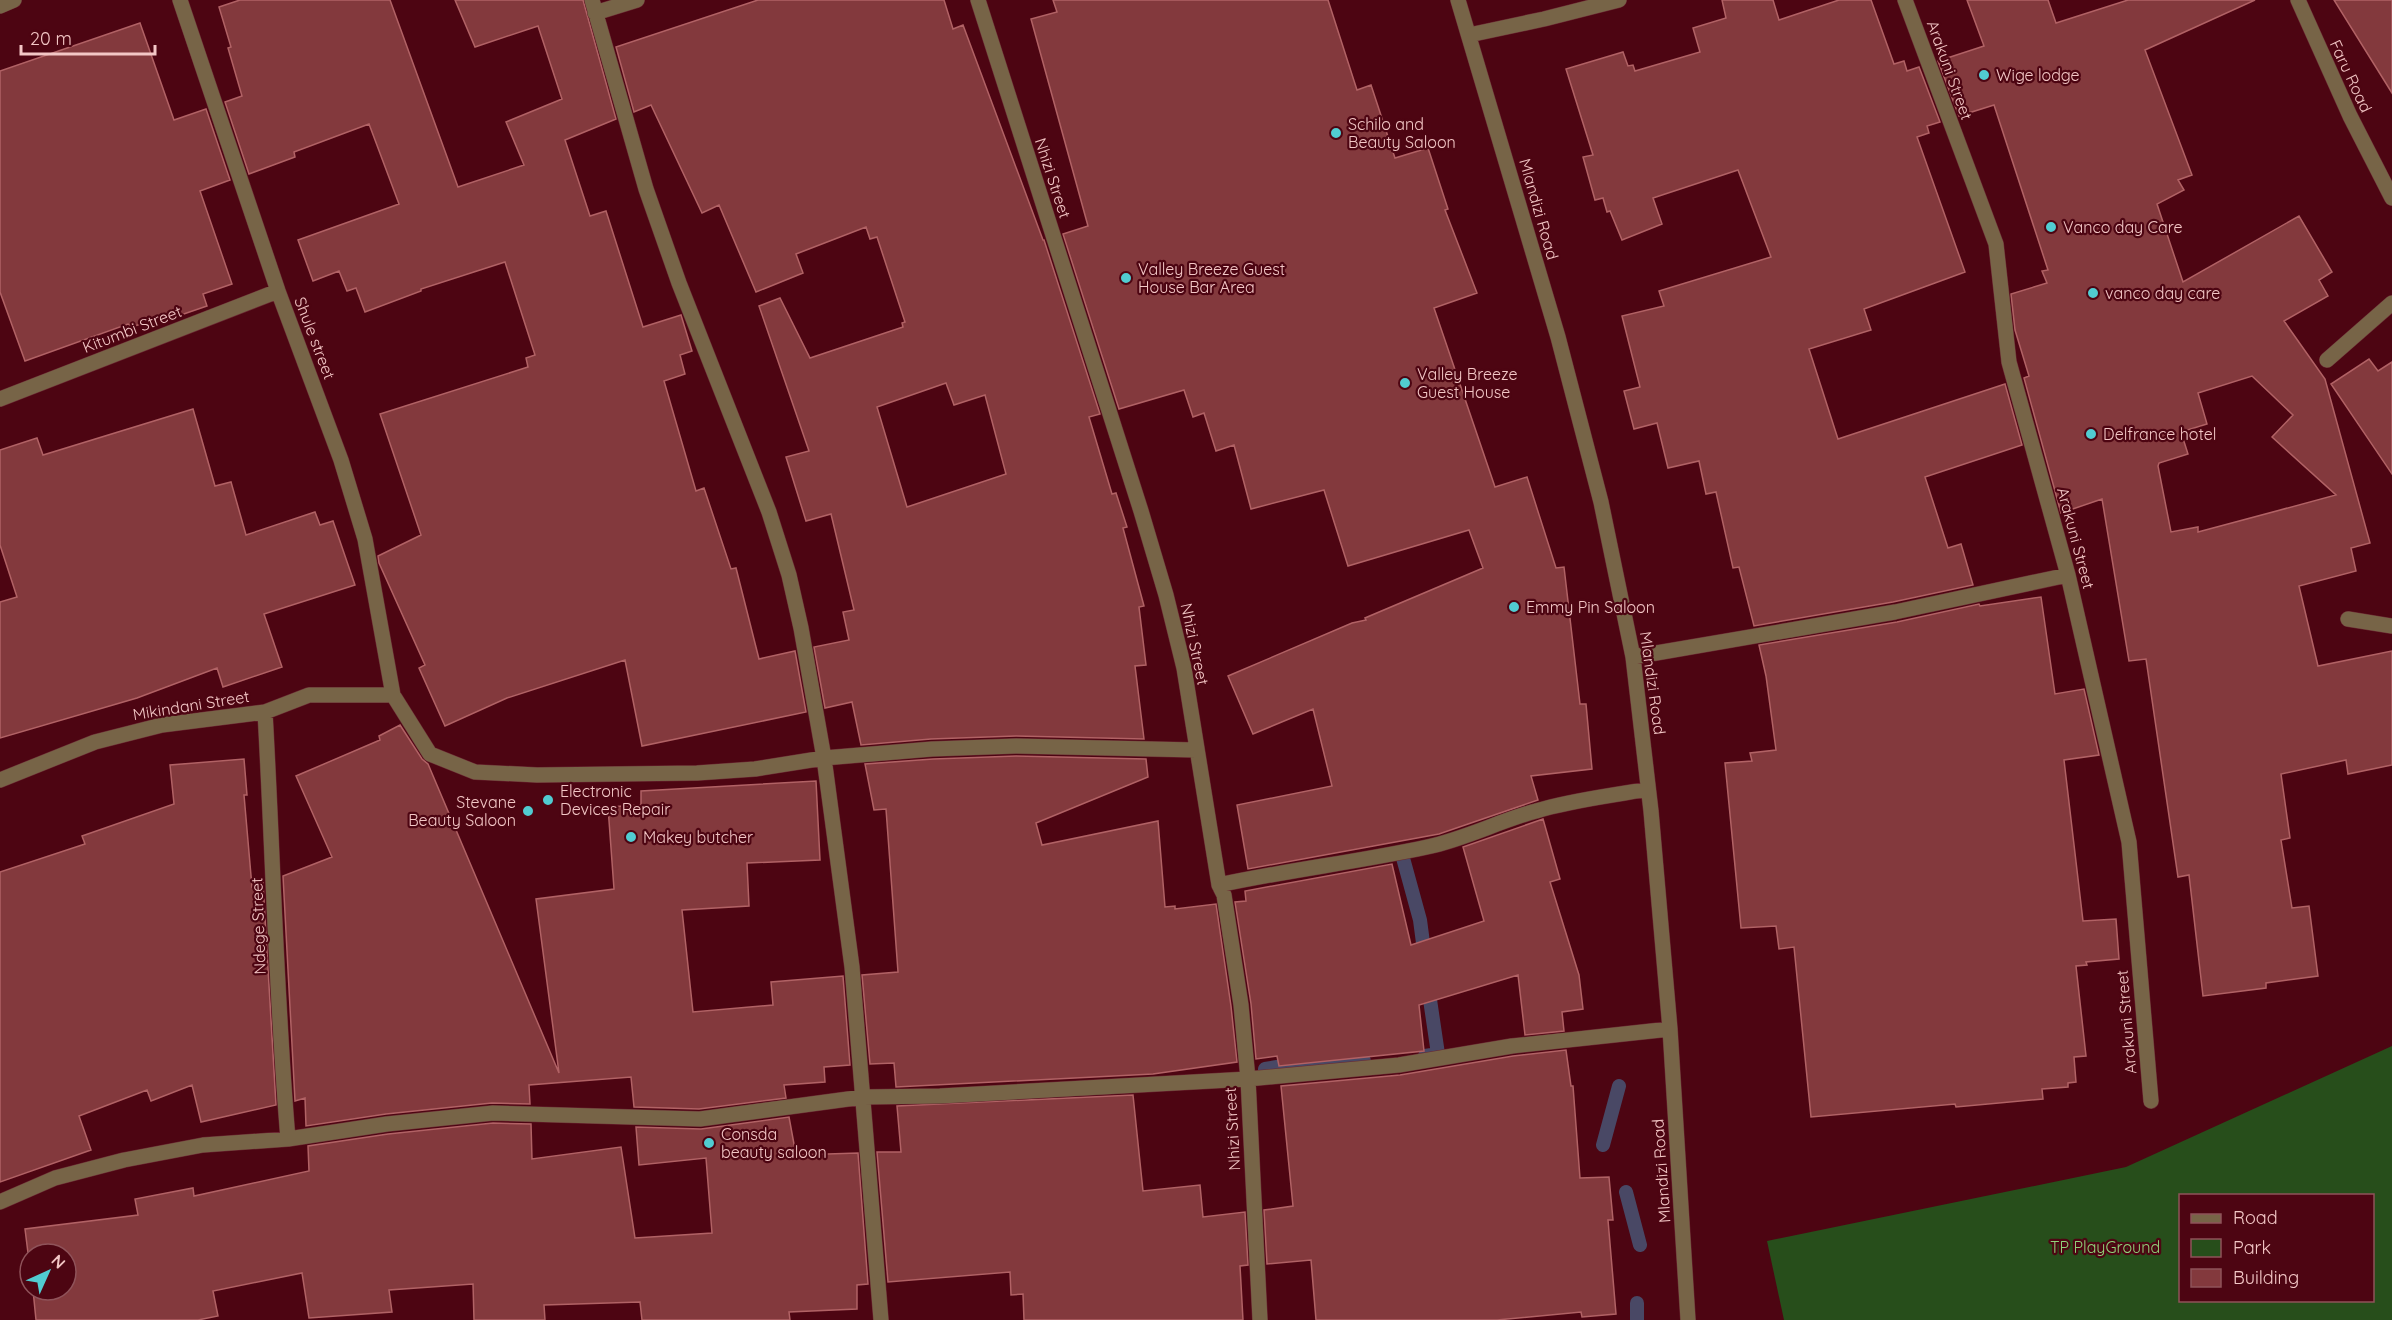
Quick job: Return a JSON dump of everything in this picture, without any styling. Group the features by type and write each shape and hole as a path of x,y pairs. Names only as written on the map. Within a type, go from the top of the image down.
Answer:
{"street":[{"path":"0,6 14,0"},
{"name":"Shule street","path":"180,0 278,291 341,460 365,538 393,695"},
{"path":"637,0 593,6 650,199 679,283 769,512 789,575 812,684 852,967 881,1320"},
{"name":"Nhizi Street","path":"978,0 1163,584 1184,669 1241,1005 1248,1079 1260,1320"},
{"name":"Mlandizi Road","path":"1458,0 1561,348 1601,502 1633,657 1648,789 1670,1029 1688,1320"},
{"path":"1469,35 1619,0"},
{"name":"Arakuni Street","path":"1905,0 1996,244 2009,362 2068,575 2129,842 2151,1101"},
{"name":"Faru Road","path":"2298,0 2345,106 2392,198"},
{"name":"Kitumbi Street","path":"0,399 278,291"},
{"path":"2327,360 2392,303"},
{"path":"1633,657 1895,612 2068,575"},
{"path":"2348,619 2392,626"},
{"name":"Mikindani Street","path":"0,780 95,742 162,725 265,712 309,695 393,695"},
{"path":"393,695 430,754 475,772 537,775 697,773 755,768 824,758 932,749 1016,746 1196,750"},
{"name":"Ndege Street","path":"265,712 274,862 279,1024 288,1139"},
{"path":"1219,885 1286,870 1428,847 1461,839 1497,823 1538,810 1648,789"},
{"path":"0,1202 55,1178 124,1160 203,1145 288,1139 387,1124 493,1113 700,1119 863,1097 940,1096 1248,1079 1399,1065 1512,1046 1670,1029"}],"green space":[{"name":"TP PlayGround","path":"2392,1046 2392,1320 1784,1320 1767,1241 2126,1167"}],"building":[{"path":"240,0 390,0 458,187 524,165 506,122 562,99 538,26 475,47 455,0 583,0 616,119 565,140 590,216 606,211 643,327 681,315 692,351 680,355 685,374 664,381 696,491 704,488 731,569 736,568 759,659 795,651 806,712 642,746 625,660 507,698 445,726 419,668 425,665 379,563 378,556 421,535 380,414 528,367 526,358 535,355 505,262 421,289 421,291 365,312 356,288 347,291 339,271 313,281 298,240 399,204 369,124 294,152 295,157 249,174 225,102 242,96 219,7"},
{"path":"758,0 944,0 953,29 963,25 1044,240 1100,414 1089,417 1112,494 1116,493 1127,527 1123,528 1144,606 1139,607 1146,665 1135,666 1144,739 1016,736 931,739 861,745 852,702 825,708 814,647 849,640 843,612 854,610 831,514 806,521 786,457 809,451 759,306 780,298 810,358 903,327 902,323 905,322 877,237 870,239 866,227 796,254 803,273 756,292 719,205 702,213 651,105 634,112 616,47","holes":["946,383 954,405 985,395 1006,474 907,507 877,407"]},
{"path":"1053,0 1328,0 1357,90 1371,85 1395,158 1428,148 1448,209 1445,210 1477,293 1434,308 1495,487 1527,477 1556,568 1564,567 1580,704 1586,704 1592,769 1531,776 1538,800 1439,834 1248,869 1237,805 1332,786 1313,709 1253,734 1228,676 1352,623 1366,620 1365,618 1483,568 1469,530 1348,566 1324,490 1251,509 1234,445 1216,451 1204,413 1193,417 1184,390 1119,409 1063,234 1088,226 1031,19 1057,12"},
{"path":"1722,0 1773,0 1779,20 1839,0 1871,0 1894,64 1904,61 1907,71 1919,67 1940,122 1927,126 1929,133 1917,137 1965,272 1864,309 1871,330 1809,349 1838,439 2005,384 2022,445 1925,477 1948,548 1961,544 1973,585 1893,602 1754,626 1739,567 1733,568 1716,492 1706,494 1699,461 1668,468 1657,423 1634,429 1624,391 1640,387 1622,316 1664,306 1659,291 1771,257 1738,170 1653,198 1662,224 1622,240 1610,211 1607,212 1603,198 1595,200 1583,157 1593,155 1566,69 1623,52 1628,66 1633,65 1635,71 1700,52 1693,28 1726,18"},
{"path":"1967,0 2048,0 2056,23 2128,0 2255,0 2145,50 2192,175 2178,180 2184,190 2157,204 2183,282 2299,216 2332,272 2319,280 2328,296 2284,321 2325,379 2370,543 2351,548 2356,571 2299,586 2318,666 2392,651 2392,765 2348,774 2346,760 2281,774 2290,838 2281,840 2292,908 2309,906 2318,976 2266,983 2266,988 2203,996 2189,875 2178,877 2146,659 2129,661 2102,499 2061,513 2024,378 2029,376 2015,330 2011,294 2047,283 2042,271 2048,270 1994,105 1959,116 1938,61 1984,46","holes":["2252,376 2293,415 2272,437 2336,495 2198,532 2198,527 2171,532 2158,466 2159,463 2188,454 2181,432 2207,424 2198,393"]},
{"path":"2334,0 2392,0 2392,93"},
{"path":"140,23 174,120 206,109 230,180 200,191 232,284 203,294 207,306 175,317 174,313 132,327 128,324 25,361 0,292 0,71"},
{"path":"2369,359 2378,371 2392,362 2392,474 2331,384"},
{"path":"193,409 215,486 231,482 246,535 315,512 320,525 333,521 355,585 264,614 282,667 223,687 217,668 137,698 0,738 0,602 17,597 0,545 0,450 37,438 43,455"},
{"path":"2041,597 2055,694 2084,689 2099,755 2064,760 2083,921 2116,919 2119,959 2086,962 2087,965 2076,966 2086,1056 2074,1057 2076,1082 2068,1083 2068,1087 2042,1089 2043,1099 1956,1107 1955,1104 1811,1117 1794,947 1779,949 1776,926 1741,928 1725,763 1752,761 1750,753 1776,750 1766,676 1759,645 1897,622 1979,604 1980,606"},
{"path":"400,725 422,759 428,764 559,1073 536,899 614,889 608,807 641,805 641,791 816,781 820,860 747,863 749,906 682,910 693,1012 773,1005 771,982 843,976 850,1065 824,1067 825,1082 784,1085 786,1098 699,1109 634,1107 631,1077 529,1085 530,1104 492,1103 386,1114 306,1126 305,1098 295,1101 283,876 332,857 296,776 380,740 379,736"},
{"path":"1016,756 1146,759 1148,777 1036,823 1042,845 1158,821 1165,907 1175,906 1175,909 1216,904 1237,1062 1153,1074 896,1087 894,1063 870,1064 862,975 898,972 886,809 874,810 865,764"},
{"path":"244,759 247,795 244,795 252,887 263,883 276,1105 201,1122 192,1085 151,1101 147,1090 79,1116 91,1150 0,1182 0,872 85,844 82,836 174,804 170,765"},
{"path":"1543,819 1560,879 1550,882 1579,975 1583,1009 1562,1012 1564,1031 1525,1035 1518,975 1419,1005 1424,1051 1279,1066 1277,1056 1256,1059 1251,1004 1235,902 1246,901 1245,891 1392,864 1411,945 1484,921 1463,847"},
{"path":"1566,1050 1571,1086 1573,1086 1580,1178 1609,1177 1613,1220 1608,1220 1616,1314 1582,1317 1581,1312 1497,1320 1316,1320 1311,1260 1267,1264 1264,1210 1293,1206 1281,1086 1400,1075 1513,1056"},
{"path":"1133,1095 1143,1191 1200,1185 1203,1217 1245,1212 1248,1265 1240,1266 1243,1320 1024,1320 1023,1294 1011,1295 1010,1272 888,1282 877,1152 901,1152 897,1106"},
{"path":"789,1117 796,1155 858,1153 868,1284 857,1285 857,1309 789,1312 790,1320 642,1320 640,1302 544,1305 545,1320 474,1320 473,1284 389,1290 392,1312 309,1318 302,1273 213,1291 218,1316 198,1320 36,1320 34,1302 78,1302 78,1242 27,1242 25,1229 138,1215 135,1199 193,1188 194,1196 309,1171 308,1146 388,1134 493,1123 531,1124 532,1159 621,1147 635,1238 712,1233 706,1158 639,1165 636,1127 701,1129"}],"waterway":[{"path":"1403,858 1420,920 1425,958"},
{"path":"1425,1056 1438,1054 1428,986"},
{"path":"1265,1069 1289,1065 1364,1061"},
{"path":"1603,1145 1619,1086"},
{"path":"1626,1192 1640,1245"},
{"path":"1637,1303 1637,1320"}],"place":[{"name":"Wige lodge","path":"1984,75"},
{"name":"Schilo and Beauty Saloon","path":"1336,133"},
{"name":"Vanco day Care","path":"2051,227"},
{"name":"Valley Breeze Guest House Bar Area","path":"1126,278"},
{"name":"vanco day care","path":"2093,293"},
{"name":"Valley Breeze Guest House","path":"1405,383"},
{"name":"Delfrance hotel","path":"2091,434"},
{"name":"Emmy Pin Saloon","path":"1514,607"},
{"name":"Electronic Devices Repair","path":"548,800"},
{"name":"Stevane Beauty Saloon","path":"528,811"},
{"name":"Makey butcher","path":"631,837"},
{"name":"Consda beauty saloon","path":"709,1143"}]}
